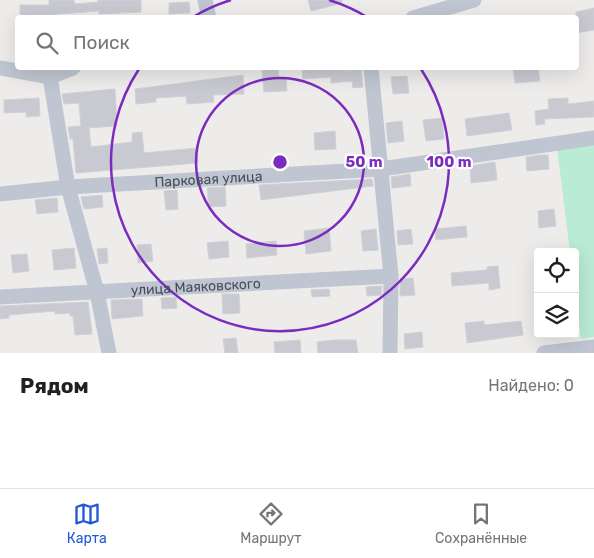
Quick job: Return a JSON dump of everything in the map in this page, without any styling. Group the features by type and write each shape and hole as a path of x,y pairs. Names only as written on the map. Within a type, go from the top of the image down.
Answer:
{"street":[{"path":"205,0 208,15"},
{"path":"423,15 474,0"},
{"path":"0,68 50,77 68,70"},
{"path":"371,70 391,276 390,353"},
{"path":"50,77 68,186 97,292 109,353"},
{"name":"Парковая улица","path":"0,194 68,186 381,169 594,138"},
{"name":"улица Маяковского","path":"0,297 391,276"},
{"path":"544,353 594,347"}],"green space":[{"path":"594,143 594,337 581,339 579,325 579,248 570,248 557,148"}],"building":[{"path":"49,0 74,0 75,4 98,2 98,0 141,0 141,12 99,14 99,11 20,15 20,5 49,5"},
{"path":"308,0 342,0 342,3 311,11"},
{"path":"189,2 190,13 169,14 169,3"},
{"path":"594,8 594,30 579,32 579,15 576,15 576,12"},
{"path":"262,70 278,70 279,78 286,77 287,91 264,92"},
{"path":"302,70 361,70 363,87 353,88 352,81 331,83 331,77 303,79"},
{"path":"513,70 538,70 540,81 515,83"},
{"path":"243,75 244,94 213,95 214,102 187,104 186,96 156,98 156,102 136,104 135,89"},
{"path":"407,76 409,93 393,94 391,77"},
{"path":"115,89 117,126 89,128 91,147 132,142 132,133 142,132 144,153 197,148 198,163 76,173 73,139 70,139 68,127 81,126 79,103 64,104 62,94"},
{"path":"39,98 40,116 26,117 26,112 4,113 4,100"},
{"path":"568,98 568,104 594,101 594,117 544,119 545,124 536,125 535,111 549,109 548,99"},
{"path":"509,113 512,130 467,136 465,119"},
{"path":"442,118 444,139 426,141 423,120"},
{"path":"402,121 404,141 388,143 386,123"},
{"path":"335,131 336,149 315,150 314,133"},
{"path":"548,155 549,169 527,171 526,157"},
{"path":"495,162 497,180 471,183 470,166"},
{"path":"410,174 411,186 392,188 391,177"},
{"path":"372,179 373,186 261,200 259,185"},
{"path":"225,187 226,206 209,207 207,188"},
{"path":"177,190 178,209 166,210 164,191"},
{"path":"102,195 103,207 84,209 81,197"},
{"path":"57,198 58,212 37,214 35,200"},
{"path":"554,209 556,226 539,228 538,211"},
{"path":"466,226 467,237 436,240 435,229"},
{"path":"329,228 331,251 306,254 304,231"},
{"path":"376,229 378,250 363,251 361,231"},
{"path":"411,229 413,244 398,245 397,231"},
{"path":"228,241 229,257 209,259 207,243"},
{"path":"276,241 277,255 247,258 246,244"},
{"path":"151,244 153,261 138,263 137,245"},
{"path":"74,248 76,268 54,270 52,250"},
{"path":"107,248 108,263 99,264 97,249"},
{"path":"27,254 29,271 13,273 11,255"},
{"path":"498,266 500,288 489,290 489,283 452,286 451,273 487,270 487,267"},
{"path":"413,278 415,295 400,296 400,279"},
{"path":"382,286 381,295 367,296 366,287"},
{"path":"329,289 330,296 312,297 311,290"},
{"path":"222,294 239,294 240,313 223,314"},
{"path":"176,297 177,308 162,309 161,298"},
{"path":"142,299 143,316 112,319 111,300"},
{"path":"88,302 92,334 75,335 73,316 70,316 70,313 55,314 55,311 9,315 9,318 0,319 0,306"},
{"path":"484,321 484,325 521,321 523,335 467,343 465,323"},
{"path":"422,332 423,347 405,349 404,334"},
{"path":"236,338 238,353 225,353 223,339"},
{"path":"300,340 301,353 275,353 274,342"},
{"path":"356,340 358,353 318,353 317,342"}]}
